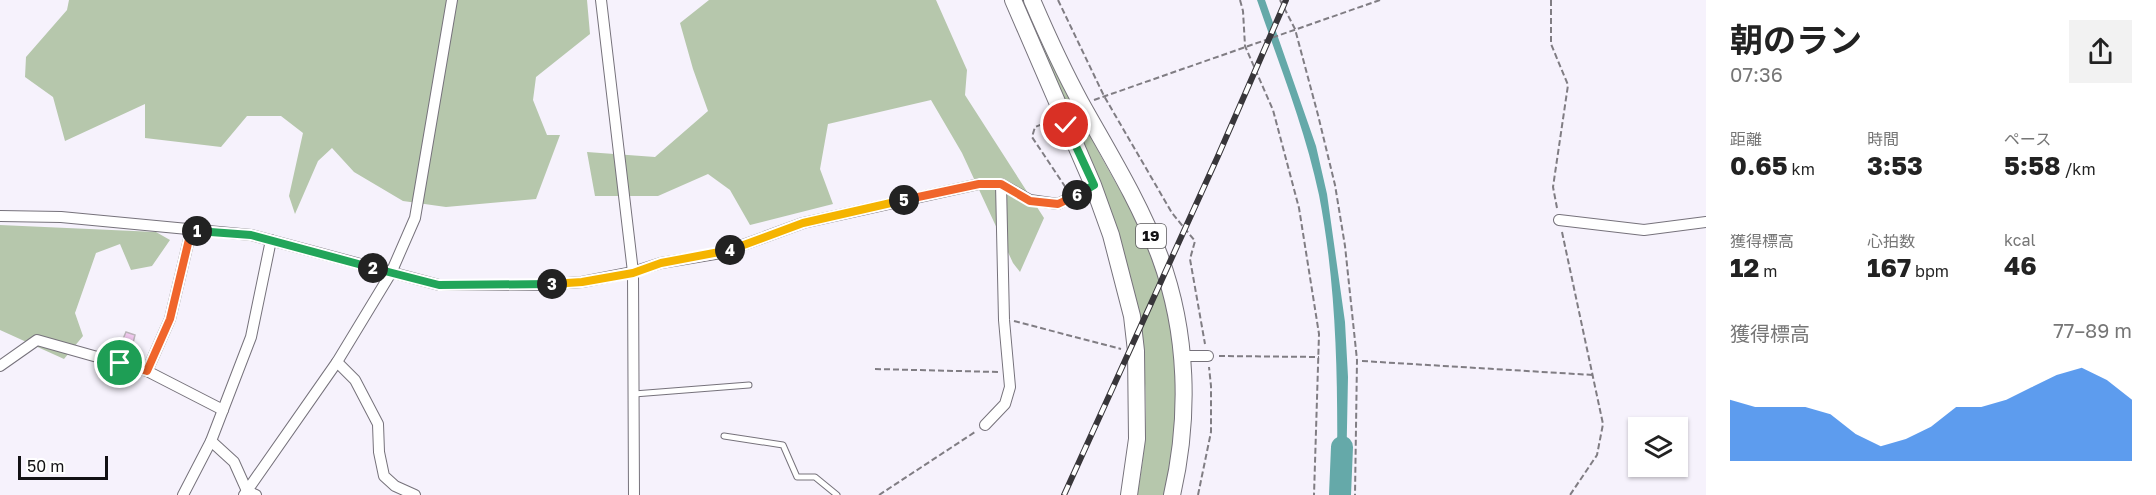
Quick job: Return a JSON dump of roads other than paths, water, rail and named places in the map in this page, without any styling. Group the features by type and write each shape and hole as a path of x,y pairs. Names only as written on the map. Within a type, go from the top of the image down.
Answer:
{"main road":[{"name":"19","path":"1013,0 1039,64 1094,185 1111,235 1132,316 1136,351 1137,439 1129,495"},
{"name":"19","path":"1032,0 1079,100 1141,213 1160,258 1173,304 1182,356 1184,420 1178,469 1172,495"}],"street":[{"path":"249,494 337,362 391,273 415,218 452,0"},
{"path":"601,0 633,273 634,495"},
{"path":"0,216 61,217 251,235 439,285 540,285 582,282 633,273 661,263 722,253 803,223 979,184 1001,184 1030,201 1058,204 1094,185"},
{"path":"985,425 1005,404 1010,387 1004,320 1001,184"},
{"path":"1559,220 1644,230 1706,222"},
{"path":"147,371 170,319 191,231"},
{"path":"183,495 211,441 251,338 270,240"},
{"path":"0,366 37,340 147,371 223,410"},
{"path":"1182,356 1208,356"},
{"path":"337,362 355,381 378,424 379,453 384,476 395,486 415,495"},
{"path":"211,441 234,462 249,494"}],"lane":[{"path":"634,394 749,384"},
{"path":"724,436 783,446 797,477 815,477 837,495"}],"water":[{"path":"1257,0 1265,0 1316,146 1327,194 1345,322 1348,377 1346,477 1337,476 1333,300 1319,195 1299,121"}],"waterway":[{"path":"1340,495 1342,447"}],"railway":[{"path":"1064,495 1286,0"}]}
